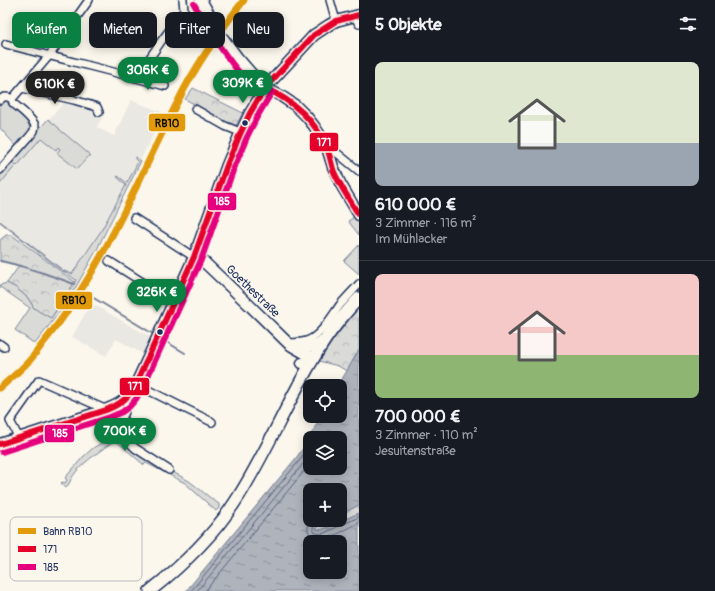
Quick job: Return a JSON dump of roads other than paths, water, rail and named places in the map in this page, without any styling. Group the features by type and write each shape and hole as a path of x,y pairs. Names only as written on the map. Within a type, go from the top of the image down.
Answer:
{"main road":[{"path":"201,0 222,37 256,80 265,88 281,96 299,108 314,126 326,144 340,183 359,215"},
{"path":"0,444 107,410 127,398 136,384 194,257 226,166 240,132 265,88 314,35 336,21 358,19"},
{"name":"Goethestraße","path":"194,257 204,262 293,346 306,354 307,363"},
{"path":"150,591 169,577 189,558 221,522 248,482 302,378 307,363 359,298"},
{"path":"293,346 312,346 325,340"}],"street":[{"path":"12,99 49,56 89,0"},
{"path":"136,78 181,15 184,10 183,0"},
{"path":"330,0 336,21"},
{"path":"6,44 165,86"},
{"path":"22,88 98,107 99,112"},
{"path":"0,100 2,97 7,96 12,99 13,103 28,116 35,125 34,131 0,170"},
{"path":"195,109 225,126 240,132"},
{"path":"326,144 359,171"},
{"path":"134,218 194,257"},
{"path":"109,261 174,302"},
{"path":"293,346 314,337 359,284"},
{"path":"19,438 10,421 39,380 107,410 117,429 126,440 135,448 170,470"},
{"path":"136,384 212,422"},
{"path":"117,429 125,412 122,402"}],"water":[{"path":"359,350 359,505 347,511 347,483 303,483 303,527 318,527 316,529 321,530 328,527 347,527 347,518 359,513 359,591 186,591 303,448 303,475 347,475 347,431 313,431 317,423 347,423 347,379 342,379"}],"waterway":[{"path":"0,261 28,268 74,284"},
{"path":"87,294 155,335"},
{"path":"160,338 185,353"}],"rail line":[{"name":"RB10","path":"0,388 34,355 68,310 86,282 119,223 163,131 192,75 208,49 244,0"}]}
